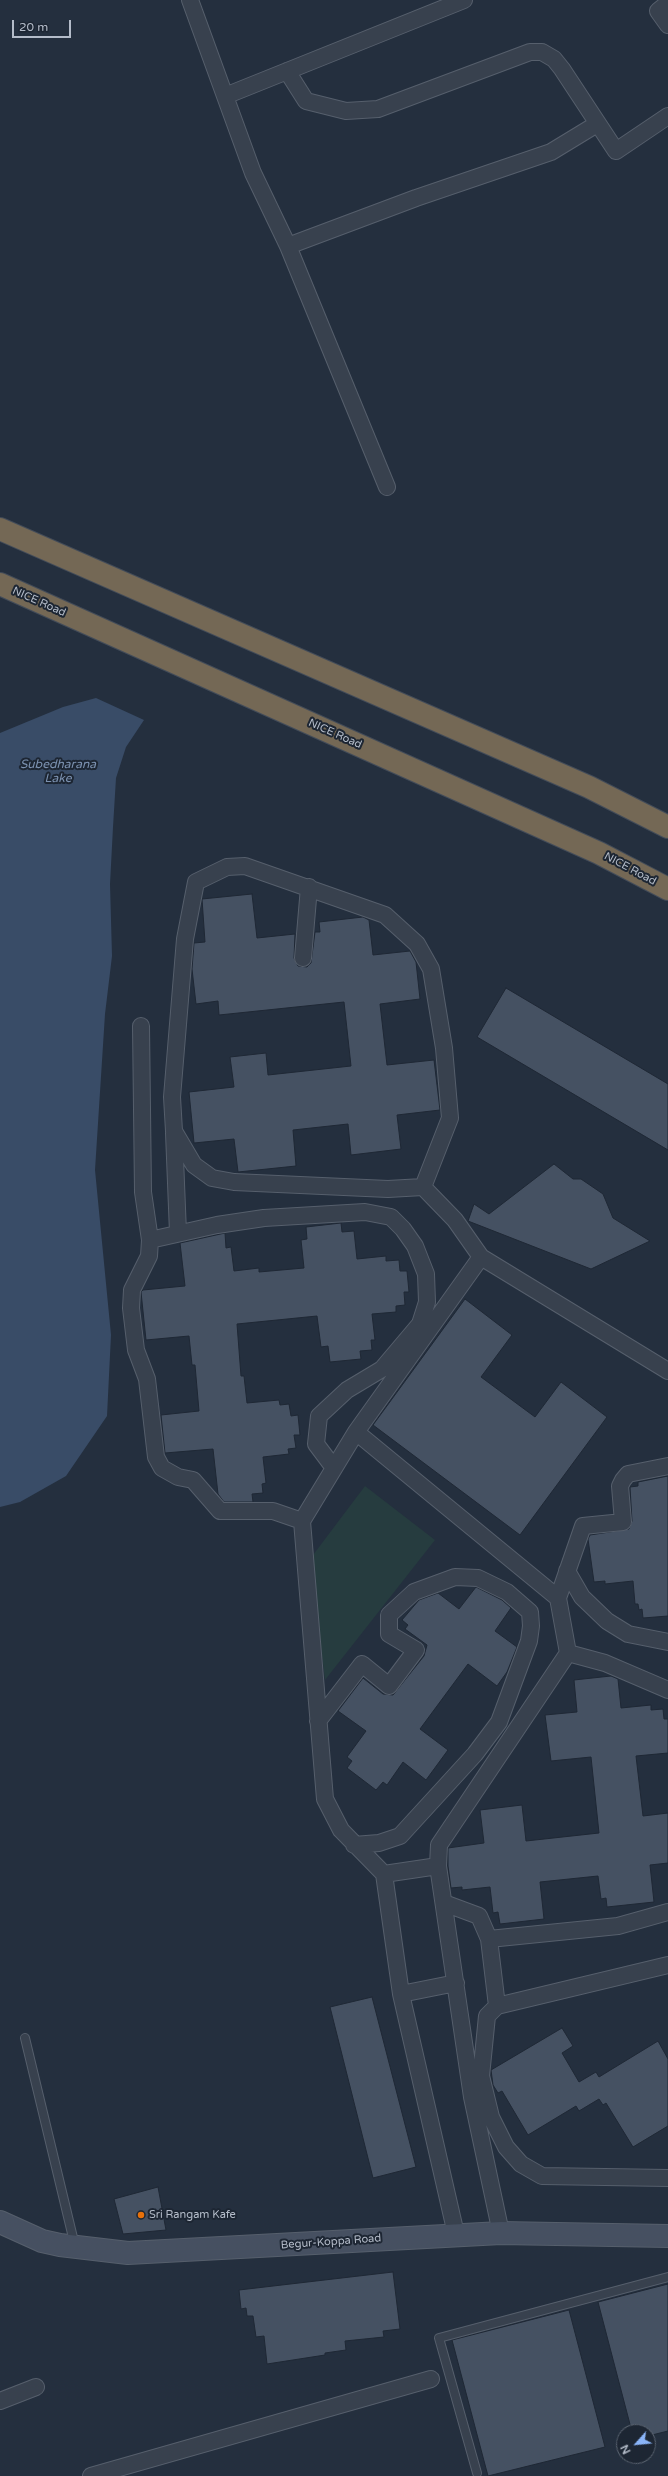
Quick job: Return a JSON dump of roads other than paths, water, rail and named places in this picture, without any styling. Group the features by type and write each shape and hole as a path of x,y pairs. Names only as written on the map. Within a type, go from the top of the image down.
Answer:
{"highway":[{"path":"0,529 589,787 668,827"},
{"name":"NICE Road","path":"0,584 599,853 668,889"}],"main road":[{"name":"Begur-Koppa Road","path":"0,2222 42,2241 75,2249 128,2253 196,2251 501,2232 668,2236"}],"street":[{"path":"190,0 253,173 288,246 387,487"},
{"path":"225,96 464,0"},
{"path":"659,5 668,25"},
{"path":"287,71 306,101 346,111 378,109 530,52 542,52 554,59 562,69 616,151 668,116"},
{"path":"288,246 416,198 551,152 597,124"},
{"path":"178,1233 172,1097 185,939 196,882 227,867 245,866 309,887 385,915 418,944 431,969 444,1048 450,1118 423,1187"},
{"path":"303,958 309,887"},
{"path":"141,1026 143,1192 150,1240 149,1256 132,1290 130,1308 136,1350 147,1379 156,1456 162,1468 178,1476 193,1480 220,1511 273,1511 302,1521"},
{"path":"174,1131 194,1165 212,1178 234,1182 388,1189 423,1187 455,1220 481,1257 668,1371"},
{"path":"150,1240 178,1233 264,1218 365,1212 391,1217 403,1229 415,1246 426,1274 427,1302 420,1324 382,1369 347,1390 320,1416 316,1444 334,1468"},
{"path":"456,2234 401,1994 384,1874 341,1830 325,1799 302,1521 356,1432 481,1257"},
{"path":"356,1432 558,1598"},
{"path":"501,2232 472,2097 438,1866 439,1845 568,1653 558,1598 583,1526 623,1522 620,1486 623,1480 628,1474 668,1466"},
{"path":"567,1571 582,1597 608,1621 628,1634 668,1642"},
{"path":"318,1721 362,1664 389,1686 416,1650 389,1634 389,1614 414,1592 455,1577 478,1578 507,1592 530,1612 531,1626 529,1641 499,1722 479,1749 400,1836 379,1844 354,1845"},
{"path":"568,1653 605,1663 668,1690"},
{"path":"384,1874 438,1866"},
{"path":"444,1903 478,1916 489,1939 497,2006"},
{"path":"489,1939 618,1926 668,1912"},
{"path":"668,1965 497,2006 487,2016 481,2076 490,2117 506,2147 522,2164 542,2176 668,2178"},
{"path":"401,1994 456,1983"},
{"path":"92,2476 431,2379"},
{"path":"0,2401 36,2387"}],"lane":[{"path":"24,2038 75,2249"},
{"path":"477,2473 439,2338 668,2277"}],"water":[{"name":"Subedharana Lake","path":"96,698 144,720 126,747 116,778 113,827 110,884 112,956 105,1014 95,1170 111,1335 107,1416 66,1476 20,1502 0,1507 0,733 63,707"}],"place":[{"name":"Sri Rangam Kafe","path":"141,2215"}]}
